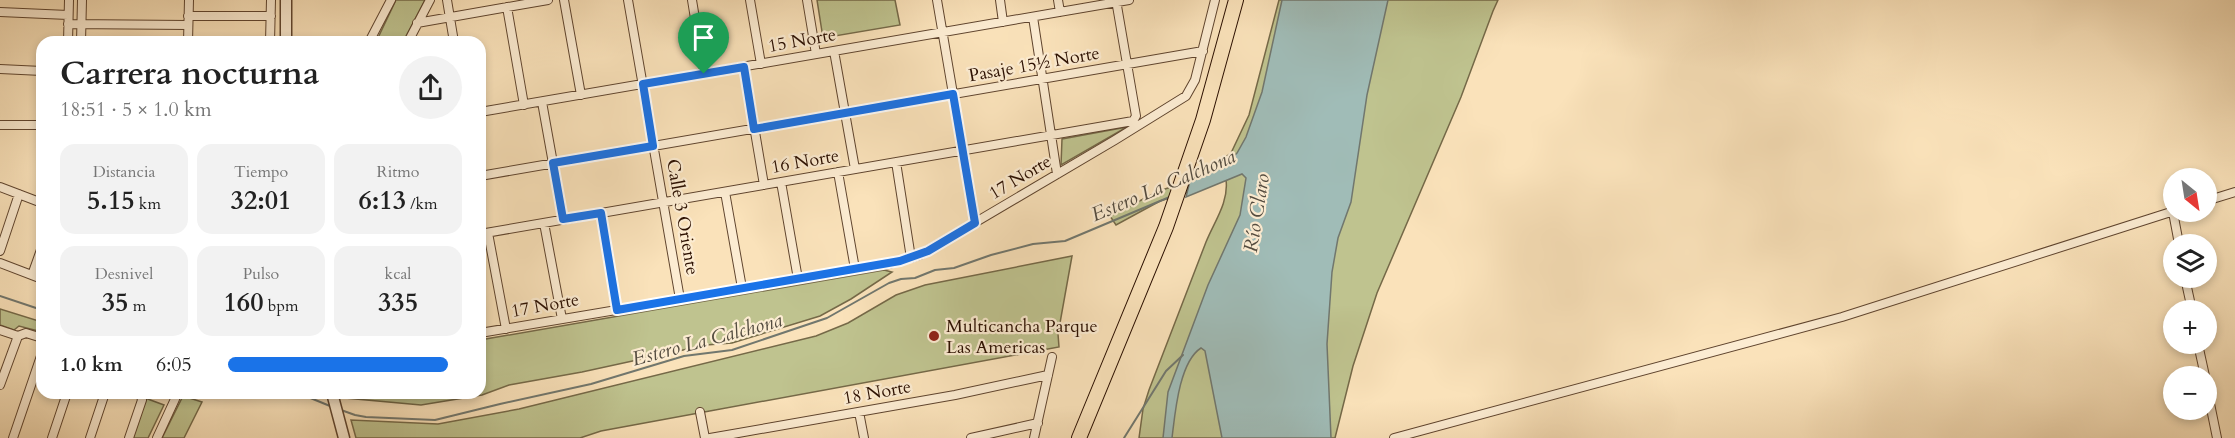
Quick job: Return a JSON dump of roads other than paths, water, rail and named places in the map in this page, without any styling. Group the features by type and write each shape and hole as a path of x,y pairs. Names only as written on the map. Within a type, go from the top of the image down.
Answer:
{"main road":[{"path":"1079,438 1166,227 1188,167 1214,84 1236,0"}],"street":[{"path":"68,36 69,0"},
{"path":"81,36 82,0"},
{"path":"188,36 189,0"},
{"path":"270,36 271,0"},
{"path":"286,0 286,36"},
{"path":"372,36 391,0"},
{"path":"411,36 430,0"},
{"path":"447,0 453,36"},
{"path":"417,23 548,0"},
{"path":"564,0 581,95"},
{"name":"Calle 3 Oriente","path":"628,0 680,299"},
{"path":"692,0 704,74"},
{"path":"750,0 761,64"},
{"path":"807,0 816,54"},
{"path":"937,0 975,223"},
{"path":"1000,0 1003,22"},
{"path":"1058,0 1060,12"},
{"name":"15 Norte","path":"486,111 1130,0"},
{"name":"17 Norte","path":"486,332 855,269 911,258 928,251 1181,100 1193,86 1215,0"},
{"path":"1116,1 1127,65"},
{"path":"507,7 524,105"},
{"path":"0,12 68,19 81,24 271,16"},
{"path":"1033,17 1057,174"},
{"path":"834,51 855,169"},
{"name":"Pasaje 15½ Norte","path":"486,175 1203,51"},
{"name":"16 Norte","path":"486,233 1131,122 1135,120 1127,65"},
{"path":"744,67 764,185"},
{"path":"0,69 36,71"},
{"path":"542,102 563,219"},
{"path":"0,125 36,125"},
{"path":"896,162 911,258"},
{"path":"838,172 855,269"},
{"path":"781,182 798,279"},
{"path":"0,187 36,201"},
{"path":"725,192 742,288"},
{"path":"2217,198 2235,192"},
{"path":"0,251 19,194"},
{"path":"601,213 617,310"},
{"path":"1394,438 1842,317 2163,214"},
{"path":"544,223 562,319"},
{"path":"486,242 506,329"},
{"path":"0,263 36,277"},
{"path":"32,275 36,264"},
{"path":"0,330 36,336"},
{"path":"0,385 2,371 19,335"},
{"path":"1034,438 1052,357"},
{"path":"13,438 36,371"},
{"name":"18 Norte","path":"710,438 955,395 1048,375"},
{"path":"52,438 65,399"},
{"path":"90,438 103,399"},
{"path":"129,438 142,399"},
{"path":"157,438 176,399"},
{"path":"334,399 344,438"},
{"path":"700,412 705,438"},
{"path":"859,412 864,438"},
{"path":"2213,420 2217,438"},
{"path":"970,438 1038,423"}],"water":[{"name":"Río Claro","path":"1282,0 1388,0 1367,95 1351,202 1338,238 1332,272 1327,344 1331,438 1222,438 1205,351 1201,348 1194,355 1183,376 1172,438 1163,438 1168,392 1208,285 1240,215 1246,178 1242,174 1186,197 1190,181 1225,164 1237,153 1246,137 1262,92"}],"waterway":[{"name":"Estero La Calchona","path":"341,410 366,417 435,420 591,384 684,356 732,350 827,318 889,283 915,278 935,270 954,268 1033,244 1065,241 1172,196"},
{"name":"Estero La Calchona","path":"0,296 36,308"},
{"path":"1124,438 1166,371 1183,355"},
{"name":"Estero La Calchona","path":"313,399 330,406"}],"place":[{"name":"Multicancha Parque Las Americas","path":"934,336"}]}
